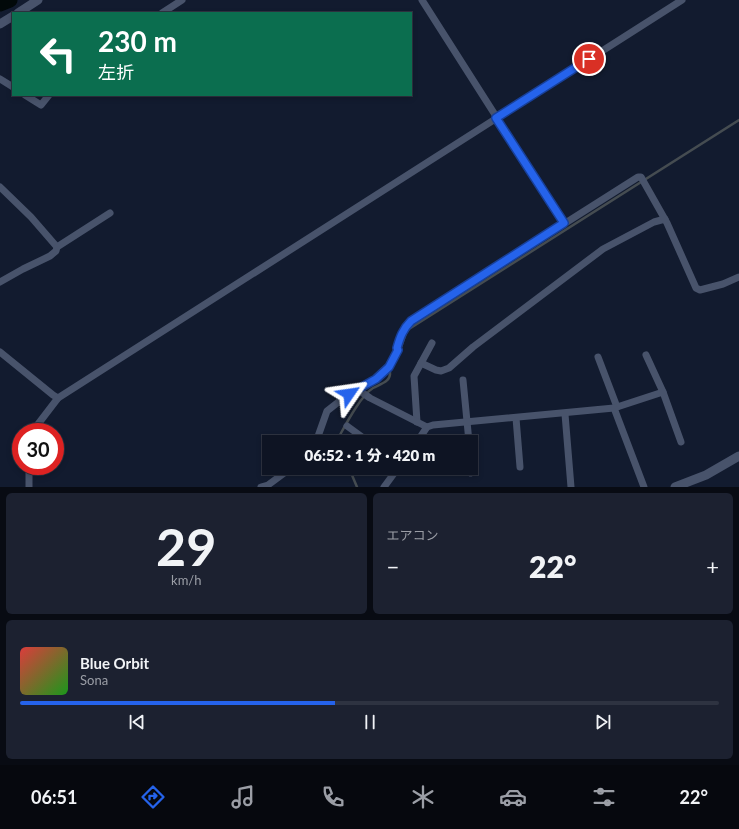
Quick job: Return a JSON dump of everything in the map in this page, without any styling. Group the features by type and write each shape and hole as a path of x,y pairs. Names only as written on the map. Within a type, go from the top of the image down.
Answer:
{"street":[{"path":"20,12 38,0"},
{"path":"164,12 182,0"},
{"path":"422,0 564,223"},
{"path":"39,423 58,398 682,0"},
{"path":"0,24 12,17"},
{"path":"0,79 12,86"},
{"path":"27,96 41,105 48,96"},
{"path":"318,435 327,411 341,400 359,391 376,379 389,367 398,350 397,348 401,334 411,321 638,177 641,177 665,219 696,288 700,290 723,284 739,277"},
{"path":"0,187 31,217 57,247"},
{"path":"0,282 50,256 56,251 57,247 110,213"},
{"path":"421,363 436,370 450,368 473,347 603,249 654,222 665,219"},
{"path":"417,422 414,376 432,342"},
{"path":"0,352 58,398"},
{"path":"646,356 682,442"},
{"path":"598,357 644,487"},
{"path":"463,380 468,435"},
{"path":"359,391 428,427"},
{"path":"422,435 428,427 433,425 565,414 616,408 662,392"},
{"path":"565,414 571,487"},
{"path":"516,418 520,468"},
{"path":"347,426 359,435"},
{"path":"675,487 706,476 739,456"},
{"path":"29,475 29,487"},
{"path":"261,487 268,485 282,475"},
{"path":"384,487 393,475"}],"waterway":[{"path":"0,4 10,0"},
{"path":"401,347 409,329 739,120"},
{"path":"340,435 363,398 373,388 387,380 390,372"},
{"path":"352,475 357,487"}],"route":[{"path":"349,394 368,382 376,379 389,367 398,350 397,348 401,334 411,321 564,223 496,118 589,59"}]}
